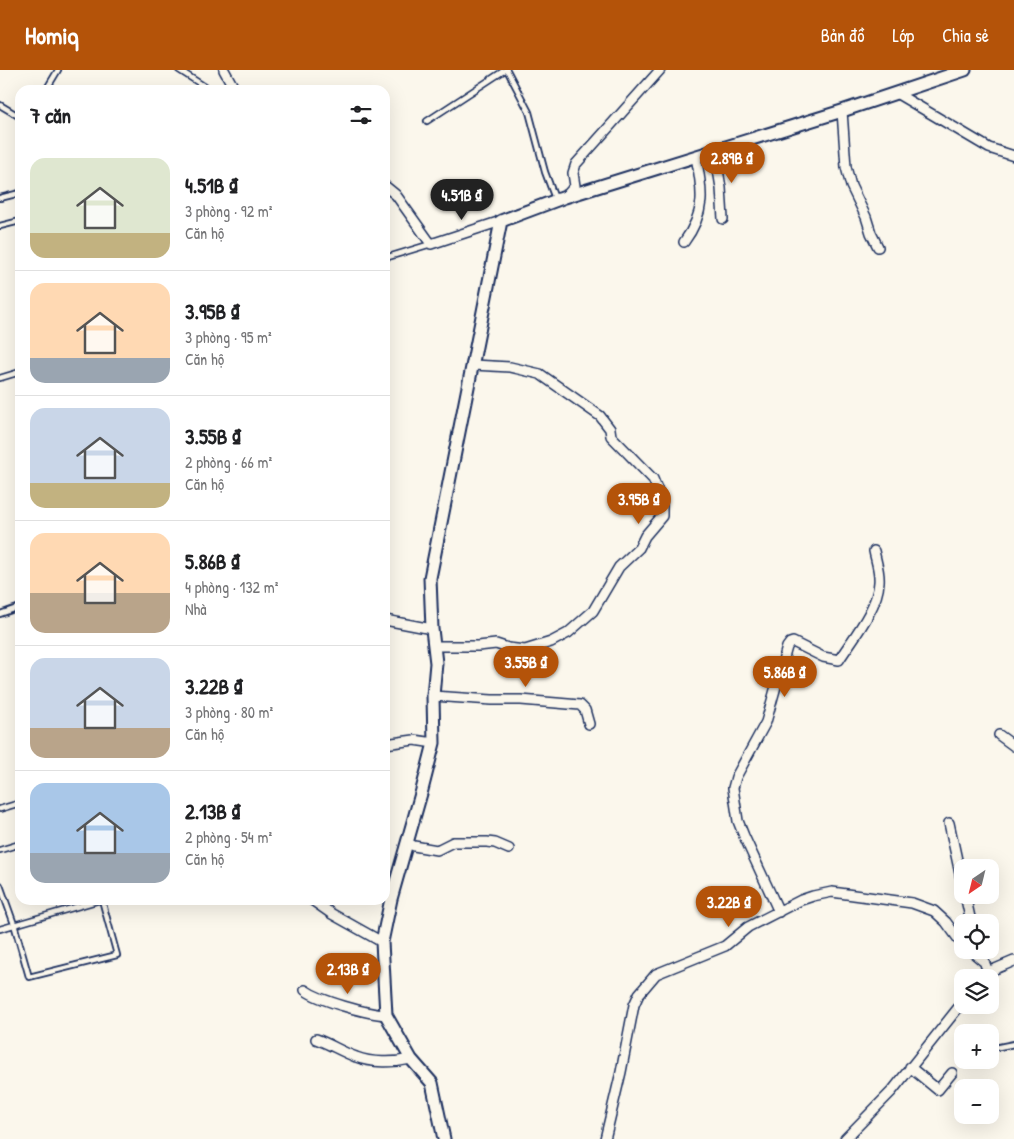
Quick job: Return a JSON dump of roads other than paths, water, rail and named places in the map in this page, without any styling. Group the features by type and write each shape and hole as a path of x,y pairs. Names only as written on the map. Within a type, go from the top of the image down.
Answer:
{"street":[{"path":"224,70 232,85"},
{"path":"565,197 575,186 573,173 576,164 660,70"},
{"path":"390,190 396,195 431,244 565,197 842,111 964,70"},
{"path":"896,93 989,148 1014,156"},
{"path":"842,111 846,167 878,247"},
{"path":"715,151 723,219"},
{"path":"684,242 693,229 701,207 702,197 696,157"},
{"path":"390,904 434,743 433,696 436,663 432,628 430,578 501,221"},
{"path":"434,646 496,644 525,650 551,642 568,634 593,611 619,568 639,548 645,536 662,516 662,501 653,479 611,436 610,429 600,416 540,374 510,367 473,365"},
{"path":"779,912 738,821 733,788 736,777 766,722 787,647 790,643 793,642 823,657 839,660 869,613 878,595 880,579 874,551"},
{"path":"390,621 432,628"},
{"path":"433,696 580,704 585,708 589,724"},
{"path":"999,735 1014,746"},
{"path":"390,743 414,740 434,743"},
{"path":"949,823 957,859"},
{"path":"408,843 414,846 437,850 453,842 486,842 495,843 508,849"},
{"path":"605,1139 621,1072 630,1023 639,994 656,974 725,946 748,927 813,896 832,892 912,902 934,911 954,933"},
{"path":"319,905 382,942"},
{"path":"390,905 382,942 386,1015 410,1059 432,1083 444,1139"},
{"path":"981,959 985,969"},
{"path":"997,969 1014,960"},
{"path":"305,990 318,997 344,1006 378,1015 386,1015"},
{"path":"845,1139 892,1091 954,1013"},
{"path":"316,1039 358,1058 402,1061 410,1059"},
{"path":"910,1067 936,1093 952,1073"}],"lane":[{"path":"49,85 58,70"},
{"path":"180,70 202,85"},
{"path":"427,121 506,70 529,112 545,172 554,196 565,197"},
{"path":"0,105 15,113"},
{"path":"0,198 15,194"},
{"path":"0,226 15,222"},
{"path":"390,256 431,244"},
{"path":"0,378 15,374"},
{"path":"0,614 15,609"},
{"path":"0,809 15,805"},
{"path":"0,850 15,846"},
{"path":"0,885 14,924 29,977 117,955 102,905"},
{"path":"0,928 83,905"},
{"path":"999,1047 1014,1044"}]}
